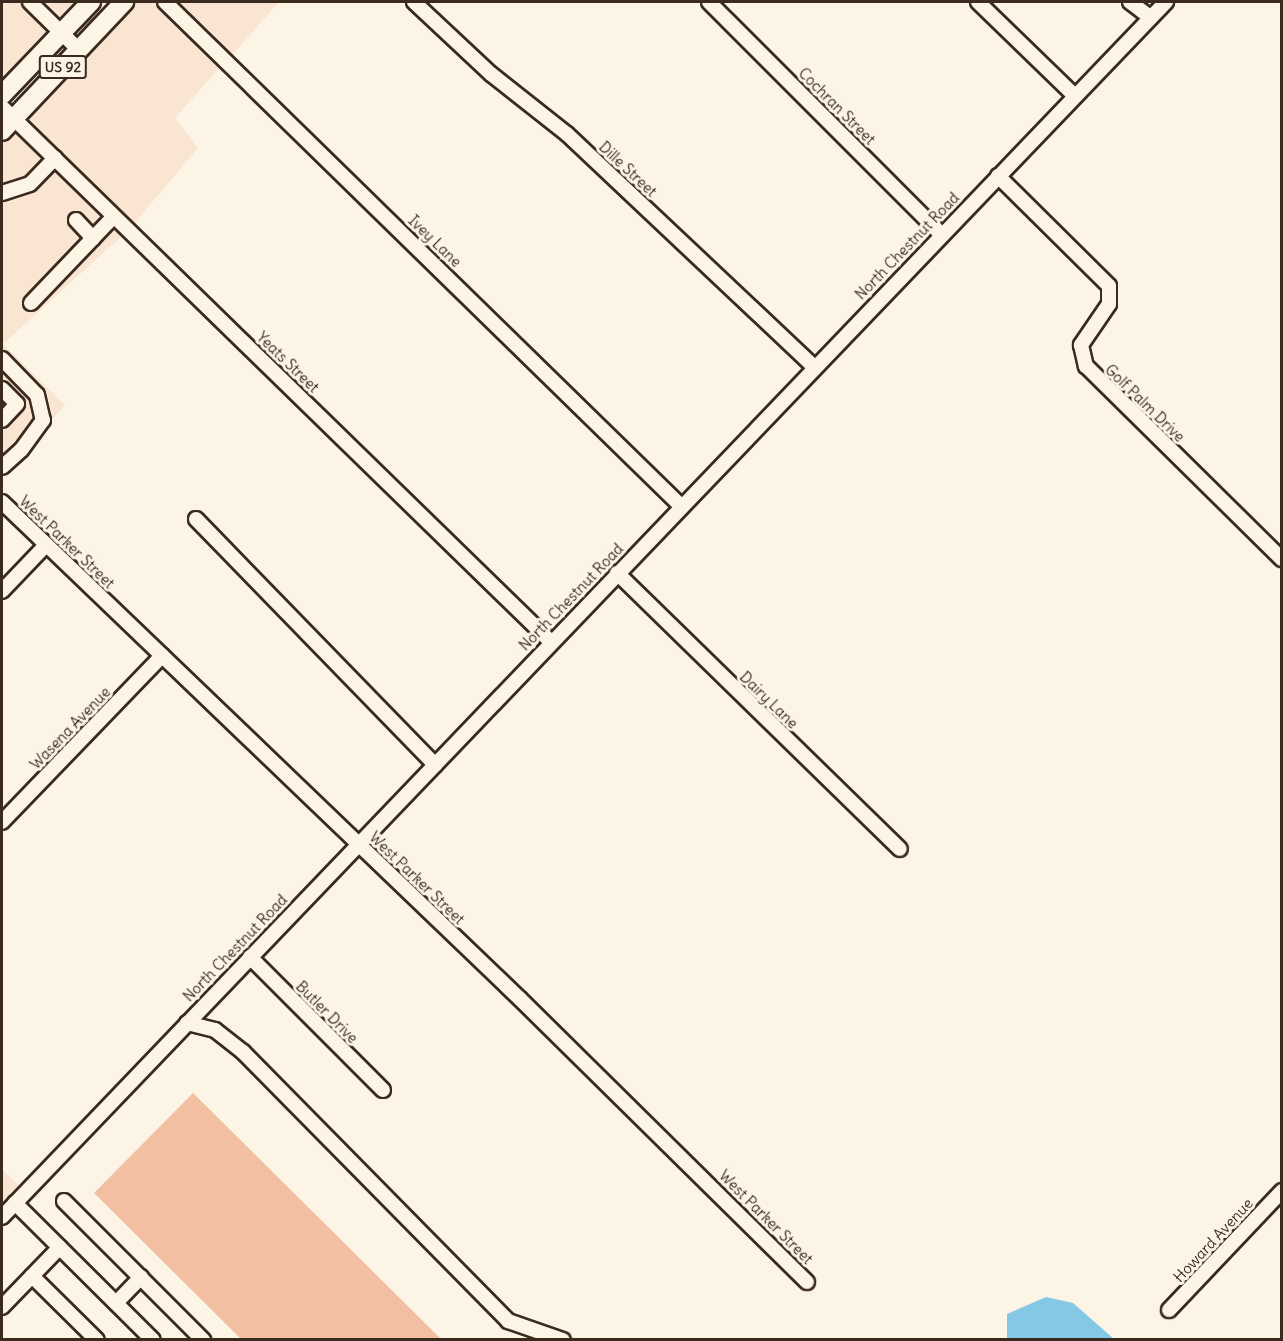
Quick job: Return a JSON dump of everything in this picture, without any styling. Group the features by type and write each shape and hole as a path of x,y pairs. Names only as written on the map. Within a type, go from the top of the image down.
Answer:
{"main road":[{"name":"US 92","path":"2,95 91,2"},
{"name":"US 92","path":"6,119 79,50 124,2"}],"street":[{"path":"30,2 79,50"},
{"name":"Ivey Lane","path":"165,2 681,506"},
{"name":"Dille Street","path":"414,2 491,74 567,134 813,366"},
{"name":"Cochran Street","path":"709,2 941,234"},
{"path":"978,2 1076,96"},
{"path":"1130,2 1150,18"},
{"name":"North Chestnut Road","path":"2,1217 813,366 1166,2"},
{"name":"Yeats Street","path":"6,119 55,158 551,642"},
{"path":"2,193 30,184 55,158"},
{"name":"Golf Palm Drive","path":"998,176 1109,286 1109,304 1081,345 1086,366 1281,559"},
{"path":"31,303 114,216"},
{"path":"76,220 93,238"},
{"path":"2,359 37,395 43,420 21,450 2,467"},
{"path":"2,389 17,404 2,420"},
{"name":"West Parker Street","path":"2,502 358,844 807,1282"},
{"path":"196,519 435,765"},
{"path":"2,591 46,545"},
{"name":"Dairy Lane","path":"616,573 900,849"},
{"name":"Wasena Avenue","path":"2,822 162,657"},
{"name":"Butler Drive","path":"250,957 383,1090"},
{"path":"187,1023 215,1030 243,1052 508,1321 563,1340"},
{"name":"Howard Avenue","path":"1169,1310 1281,1191"},
{"path":"64,1201 203,1340"},
{"path":"15,1203 153,1340"},
{"path":"2,1307 60,1247"},
{"path":"32,1276 97,1340"},
{"path":"116,1303 141,1277"}],"shaded area":[{"path":"2,2 19,2 52,33 2,86"},
{"path":"40,2 82,2 62,23"},
{"path":"134,2 155,2 221,66 175,118 198,148 133,225 24,118"},
{"path":"176,2 279,2 231,56"},
{"path":"14,128 123,235 3,344 65,405 48,424 42,390 2,349 2,141"},
{"path":"2,369 31,399 35,419 2,458"},
{"path":"2,1169 20,1187 2,1207"}],"water":[{"path":"1046,1297 1073,1303 1114,1339 1007,1339 1007,1314"}],"building":[{"path":"193,1093 442,1340 242,1340 94,1193"}]}
